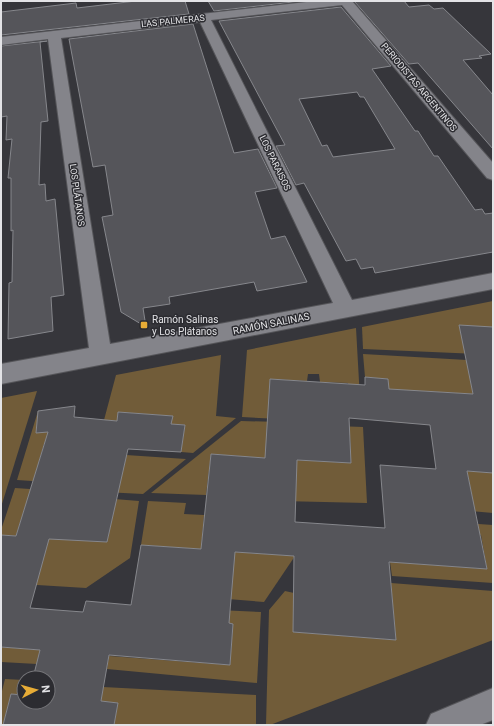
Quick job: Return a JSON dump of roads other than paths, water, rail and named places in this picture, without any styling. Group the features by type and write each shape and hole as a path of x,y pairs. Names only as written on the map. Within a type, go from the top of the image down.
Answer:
{"street":[{"name":"LAS PALMERAS","path":"1,41 346,1"},
{"name":"PERIODISTAS ARGENTINOS","path":"346,1 493,174"},
{"name":"LOS PARAISOS","path":"204,18 346,309"},
{"name":"LOS PLÁTANOS","path":"54,35 101,355"},
{"name":"RAMÓN SALINAS","path":"1,374 493,281"},
{"path":"442,725 493,704"}],"place":[{"name":"Ramón Salinas y Los Plátanos","path":"144,325"}]}
